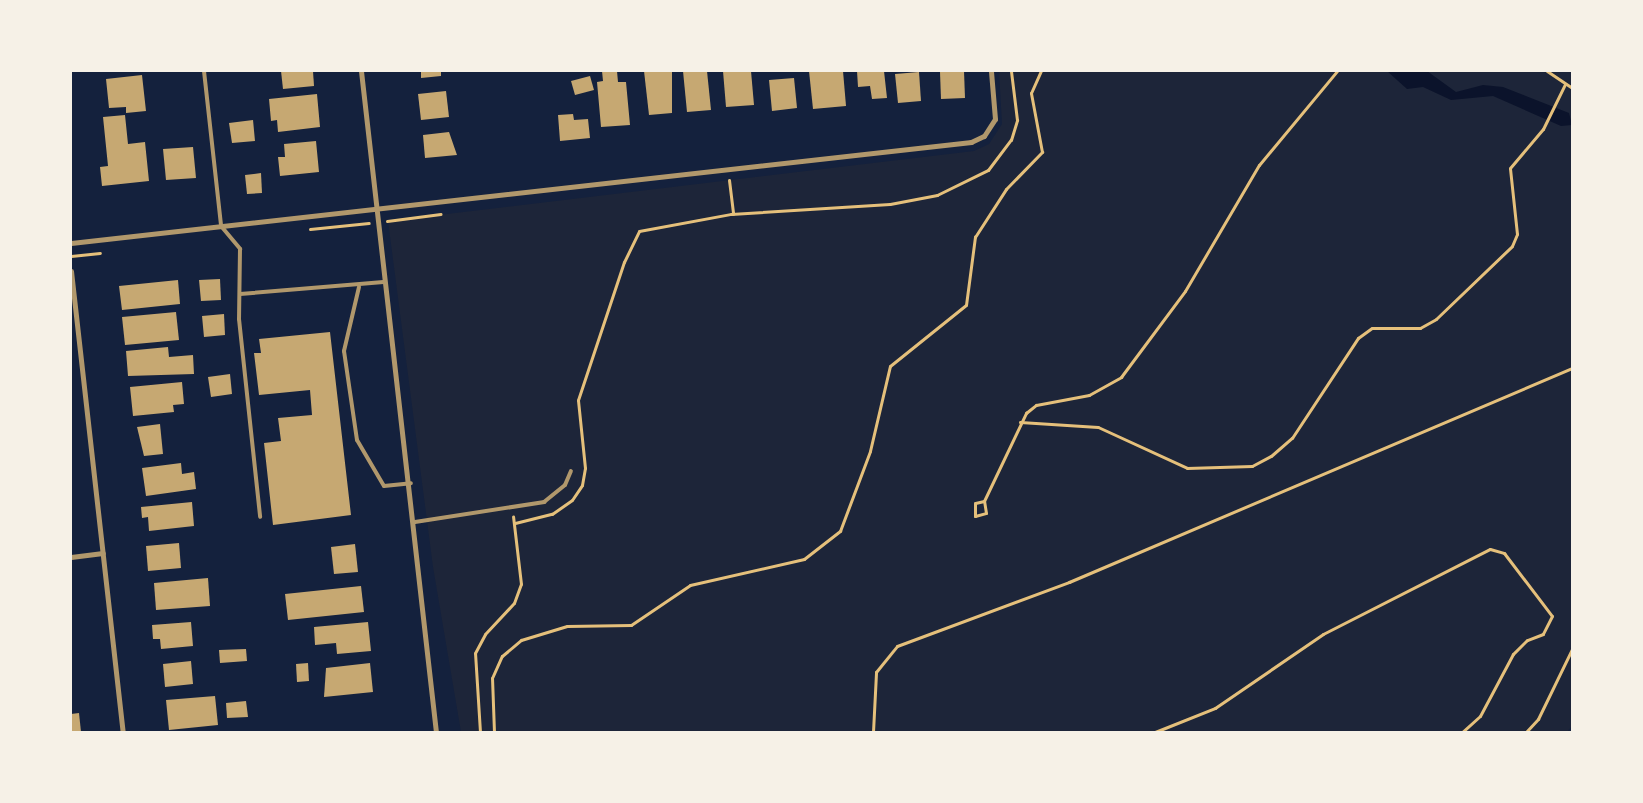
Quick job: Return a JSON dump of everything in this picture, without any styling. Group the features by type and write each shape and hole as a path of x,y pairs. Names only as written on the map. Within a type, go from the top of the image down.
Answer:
{"street":[{"path":"361,71 383,282 411,483 436,732"},
{"path":"71,243 971,142 984,136 993,124 991,71"},
{"path":"71,271 123,732"},
{"path":"71,557 103,553"}],"lane":[{"path":"204,71 221,226 240,250 239,319 260,517"},
{"path":"240,294 360,287 383,282"},
{"path":"360,287 344,351 357,440 384,486 411,483"},
{"path":"415,522 544,502 565,485 570,471"}],"path":[{"path":"480,732 475,653 485,634 520,590 522,561 515,523 552,514 572,500 582,485 585,468 578,400 630,243 648,226 733,214 890,204 931,196 982,173 998,159 1016,127 1011,71"},
{"path":"494,732 492,678 502,656 521,640 567,626 631,625 690,585 804,559 840,531 870,451 890,366 966,305 975,238 1006,189 1042,152 1043,137 1031,93 1041,71"},
{"path":"984,501 975,503 975,516 984,515 984,501 1020,422 1036,405 1089,395 1121,377 1185,291 1259,165 1337,71"},
{"path":"1547,71 1572,88"},
{"path":"1020,422 1098,427 1187,468 1252,466 1271,456 1292,438 1358,338 1372,328 1420,328 1436,319 1512,246 1517,234 1510,168 1544,128 1556,98 1565,84"},
{"path":"729,180 733,214"},
{"path":"873,732 876,672 897,646 1069,582 1572,368"},
{"path":"1155,732 1215,708 1323,634 1490,549 1504,553 1552,616 1543,634 1527,640 1513,654 1480,716 1462,732"},
{"path":"1526,732 1538,719 1572,649"}],"shaded area":[{"path":"999,71 1572,71 1572,726 1567,732 461,732 433,567 388,221 974,151 989,144 1002,124"},
{"path":"1387,71 1427,71 1456,92 1483,85 1503,87 1569,113 1572,125 1561,126 1493,96 1451,100 1423,87 1407,89"}],"building":[{"path":"281,71 313,71 314,86 283,89"},
{"path":"421,71 441,71 441,76 421,78"},
{"path":"602,71 617,71 618,82 626,82 630,125 601,127 597,82 603,81"},
{"path":"644,71 672,71 672,113 649,115"},
{"path":"683,71 707,71 711,110 687,112"},
{"path":"723,71 751,71 754,105 726,107"},
{"path":"809,71 843,71 846,106 813,109"},
{"path":"857,71 884,71 887,98 872,99 870,86 858,87"},
{"path":"964,71 965,98 941,99 940,72"},
{"path":"919,72 921,101 898,103 895,74"},
{"path":"142,75 146,111 126,113 126,107 109,108 106,79"},
{"path":"590,76 594,90 575,95 571,81"},
{"path":"794,78 797,108 772,111 769,80"},
{"path":"446,91 449,117 421,120 418,94"},
{"path":"317,94 320,127 278,132 277,120 271,121 269,99"},
{"path":"573,114 574,120 588,119 590,138 560,141 558,115"},
{"path":"125,115 128,144 145,142 149,181 102,186 100,167 108,166 103,117"},
{"path":"253,120 255,141 232,143 229,123"},
{"path":"449,132 457,155 425,158 423,135"},
{"path":"316,141 319,172 280,176 278,157 285,157 284,144"},
{"path":"193,147 196,178 166,180 163,149"},
{"path":"261,173 262,193 247,194 245,175"},
{"path":"220,279 221,300 201,301 199,280"},
{"path":"178,280 180,304 122,310 119,286"},
{"path":"176,312 179,340 125,345 122,317"},
{"path":"224,314 225,335 204,337 202,316"},
{"path":"330,332 351,515 273,525 264,443 281,441 278,418 312,415 310,390 259,395 254,353 261,353 259,339"},
{"path":"168,347 169,357 193,355 194,374 128,376 126,351"},
{"path":"230,374 232,394 211,397 208,377"},
{"path":"182,382 184,404 173,405 174,412 133,416 130,387"},
{"path":"160,424 163,454 144,456 137,427"},
{"path":"181,463 182,474 194,472 196,489 146,496 142,468"},
{"path":"192,502 194,526 149,531 148,517 142,518 141,507"},
{"path":"179,543 181,568 148,571 146,546"},
{"path":"355,544 358,572 334,574 331,547"},
{"path":"208,578 210,606 156,610 154,583"},
{"path":"361,586 364,612 288,620 285,594"},
{"path":"191,622 193,646 161,649 160,639 153,639 152,625"},
{"path":"368,622 371,651 337,654 336,643 315,645 314,627"},
{"path":"246,649 247,661 220,663 219,650"},
{"path":"191,661 193,684 165,687 163,664"},
{"path":"308,663 309,681 297,682 296,664"},
{"path":"370,663 373,692 324,697 326,668"},
{"path":"215,696 218,725 169,730 166,700"},
{"path":"246,701 248,717 227,718 226,703"},
{"path":"79,713 81,732 71,732 71,714"}]}
